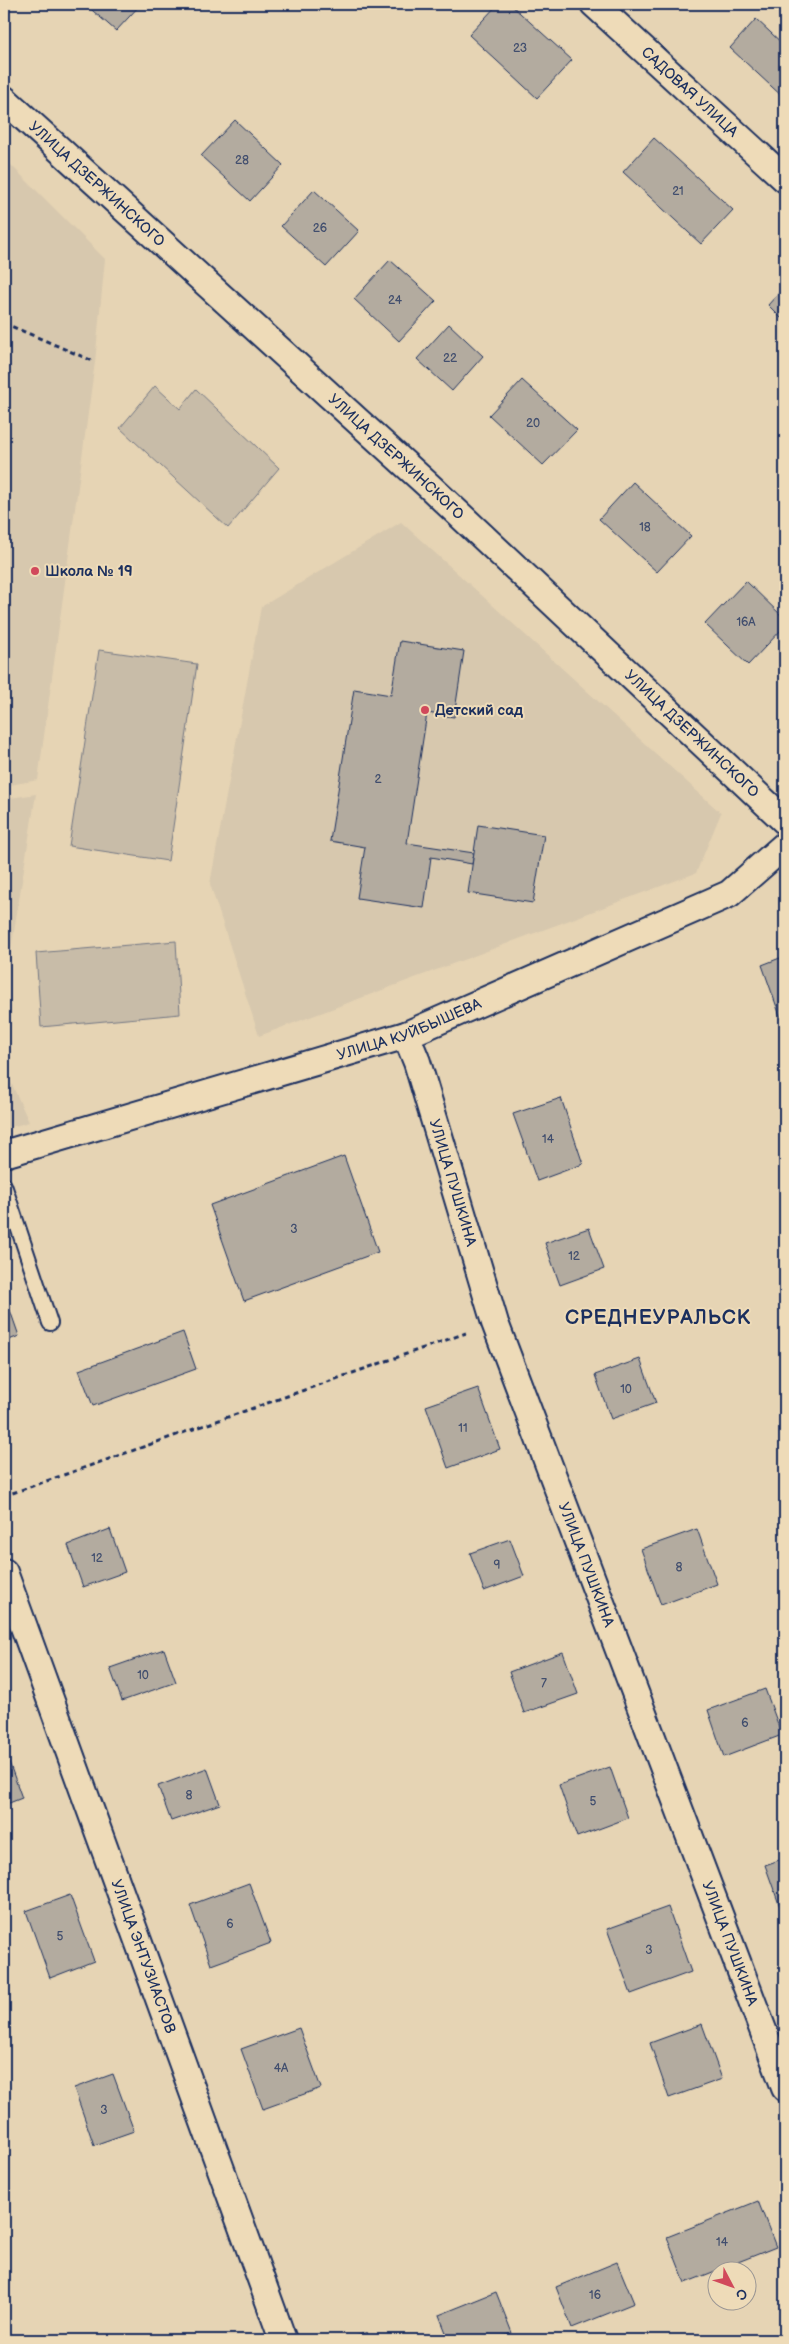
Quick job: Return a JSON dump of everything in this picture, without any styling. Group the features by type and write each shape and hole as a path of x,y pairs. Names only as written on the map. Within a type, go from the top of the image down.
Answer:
{"street":[{"name":"САДОВАЯ УЛИЦА","path":"594,4 785,179"},
{"name":"УЛИЦА ДЗЕРЖИНСКОГО","path":"4,99 428,485 785,821"},
{"name":"УЛИЦА КУЙБЫШЕВА","path":"4,1154 406,1035 729,894 785,844"},
{"name":"УЛИЦА ПУШКИНА","path":"406,1035 417,1062 495,1323 785,2088"},
{"name":"УЛИЦА ЭНТУЗИАСТОВ","path":"4,1572 283,2340"}],"lane":[{"path":"4,1186 50,1323"}],"path":[{"path":"4,323 95,362"},
{"path":"4,1496 495,1323"}],"shaded area":[{"name":"Школа № 19","path":"4,158 105,259 95,362 38,780 4,786"},
{"path":"155,386 180,409 196,389 279,468 228,528 120,428"},
{"name":"Детский сад","path":"401,522 721,813 696,873 259,1036 210,884 261,607"},
{"path":"99,650 197,664 168,861 69,846"},
{"path":"36,794 4,993 4,799"},
{"path":"176,941 180,1014 41,1027 36,953"},
{"path":"4,1067 29,1122 4,1129"}],"building":[{"path":"85,4 141,4 116,31"},
{"path":"498,4 510,4 572,60 537,98 469,35"},
{"path":"756,19 785,46 785,99 730,48"},
{"path":"235,120 283,165 250,201 201,156"},
{"path":"654,138 733,210 701,244 623,172"},
{"path":"314,190 359,231 326,267 281,226"},
{"path":"390,260 436,301 399,341 354,299"},
{"path":"785,286 785,322 768,305"},
{"path":"449,324 483,356 452,391 417,359"},
{"path":"522,380 577,430 543,465 489,415"},
{"path":"633,482 691,536 657,572 599,519"},
{"path":"746,581 785,619 785,626 748,665 705,624"},
{"path":"400,641 464,651 454,717 427,713 407,843 474,853 472,864 431,857 424,908 357,898 365,847 330,841 354,689 391,695"},
{"path":"478,825 544,835 533,903 468,893"},
{"path":"785,956 785,1030 762,965"},
{"path":"561,1098 583,1164 537,1181 513,1114"},
{"path":"344,1156 378,1252 244,1301 210,1205"},
{"path":"589,1228 604,1269 560,1285 545,1243"},
{"path":"4,1293 19,1336 4,1342"},
{"path":"183,1332 196,1369 93,1406 79,1370"},
{"path":"640,1359 656,1403 611,1419 595,1375"},
{"path":"478,1388 500,1449 448,1468 426,1406"},
{"path":"110,1529 125,1572 83,1587 68,1545"},
{"path":"697,1529 717,1584 661,1605 641,1549"},
{"path":"510,1539 524,1576 484,1591 470,1553"},
{"path":"164,1649 176,1682 122,1701 110,1668"},
{"path":"563,1652 578,1694 524,1713 509,1672"},
{"path":"765,1689 782,1735 724,1757 708,1710"},
{"path":"4,1748 22,1798 4,1805"},
{"path":"610,1767 628,1818 577,1837 559,1785"},
{"path":"207,1768 220,1804 171,1821 158,1786"},
{"path":"785,1858 785,1921 765,1865"},
{"path":"249,1883 271,1943 211,1965 190,1905"},
{"path":"70,1895 94,1961 50,1978 26,1911"},
{"path":"668,1907 691,1972 631,1994 607,1929"},
{"path":"702,2024 722,2079 669,2098 650,2043"},
{"path":"299,2028 321,2088 263,2109 241,2049"},
{"path":"113,2074 134,2131 94,2145 74,2088"},
{"path":"758,2201 776,2247 738,2262 706,2262 706,2275 685,2283 667,2237"},
{"path":"617,2262 634,2303 572,2328 556,2287"},
{"path":"496,2292 512,2333 494,2340 449,2340 439,2315"},
{"path":"367,2332 370,2340 347,2340"}],"place":[{"name":"Школа № 19","path":"35,571"},
{"name":"Детский сад","path":"425,710"}],"district":[{"name":"СРЕДНЕУРАЛЬСК","path":"658,1318"}]}
